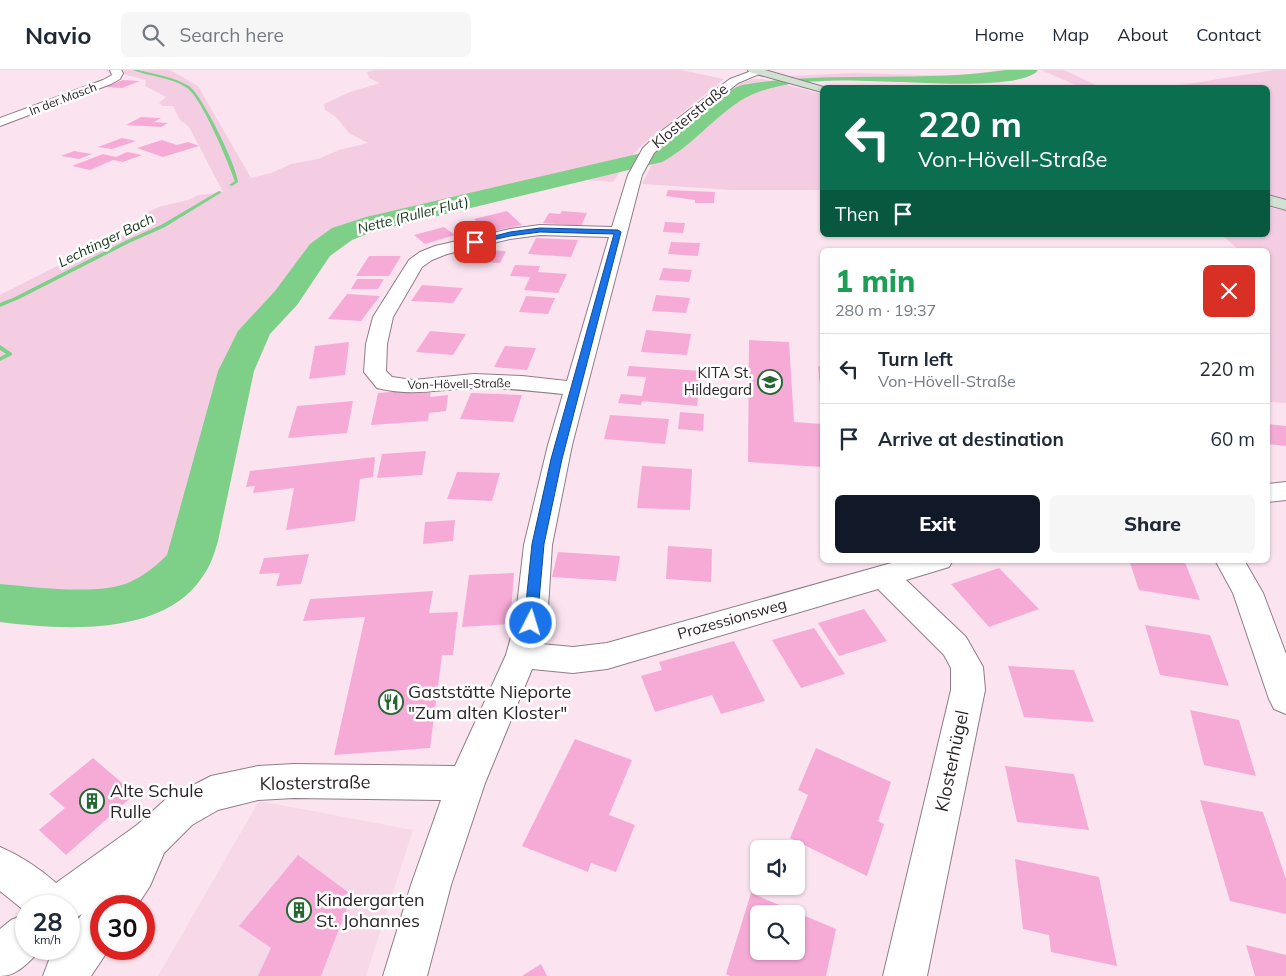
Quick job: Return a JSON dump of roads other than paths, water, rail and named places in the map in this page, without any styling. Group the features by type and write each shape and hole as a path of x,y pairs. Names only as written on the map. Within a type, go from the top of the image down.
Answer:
{"main road":[{"path":"756,71 820,88"},
{"path":"1270,201 1286,205"}],"street":[{"name":"In der Masch","path":"0,122 106,82 116,77 118,73 115,70"},
{"name":"Klosterstraße","path":"405,976 430,885 466,783 491,722 522,655 531,623 538,544 574,388 630,187 643,159 664,136 734,76 756,71"},
{"name":"Von-Hövell-Straße","path":"574,388 474,381 413,387 385,383 375,372 375,352 380,326 415,264 426,256 441,250 510,234 533,231 618,232"},
{"path":"1270,493 1286,491"},
{"name":"Prozessionsweg","path":"522,655 573,660 607,656 928,563"},
{"path":"1231,563 1248,593 1286,699"},
{"name":"Klosterhügel","path":"883,576 955,646 966,667 968,690 905,976"},
{"name":"Klosterstraße","path":"73,895 150,839 179,812 211,794 258,783 294,781 466,783"},
{"name":"Klosterstraße","path":"120,895 136,872 150,839"},
{"path":"0,867 26,884 38,895"},
{"path":"65,976 90,939"},
{"path":"0,958 15,944"}],"waterway":[{"name":"Lechtinger Bach","path":"134,70 172,79 190,88 200,101 227,155 237,181 231,185"},
{"name":"Nette (Ruller Flut)","path":"0,603 74,609 124,603 147,596 168,583 185,566 190,558 195,541 236,371 255,331 286,298 320,250 342,234 366,225 654,157 682,140 732,98 764,84 783,80 843,76 990,77 1016,74 1029,70"},
{"name":"Lechtinger Bach","path":"0,305 163,226 220,192"},
{"name":"Lechtinger Bach","path":"0,347 10,354 0,359"}],"place":[{"name":"KITA St. Hildegard","path":"770,382"},
{"name":"Gaststätte Nieporte \"Zum alten Kloster\"","path":"391,702"},
{"name":"Alte Schule Rulle","path":"92,801"},
{"name":"Kindergarten St. Johannes","path":"299,910"}]}
